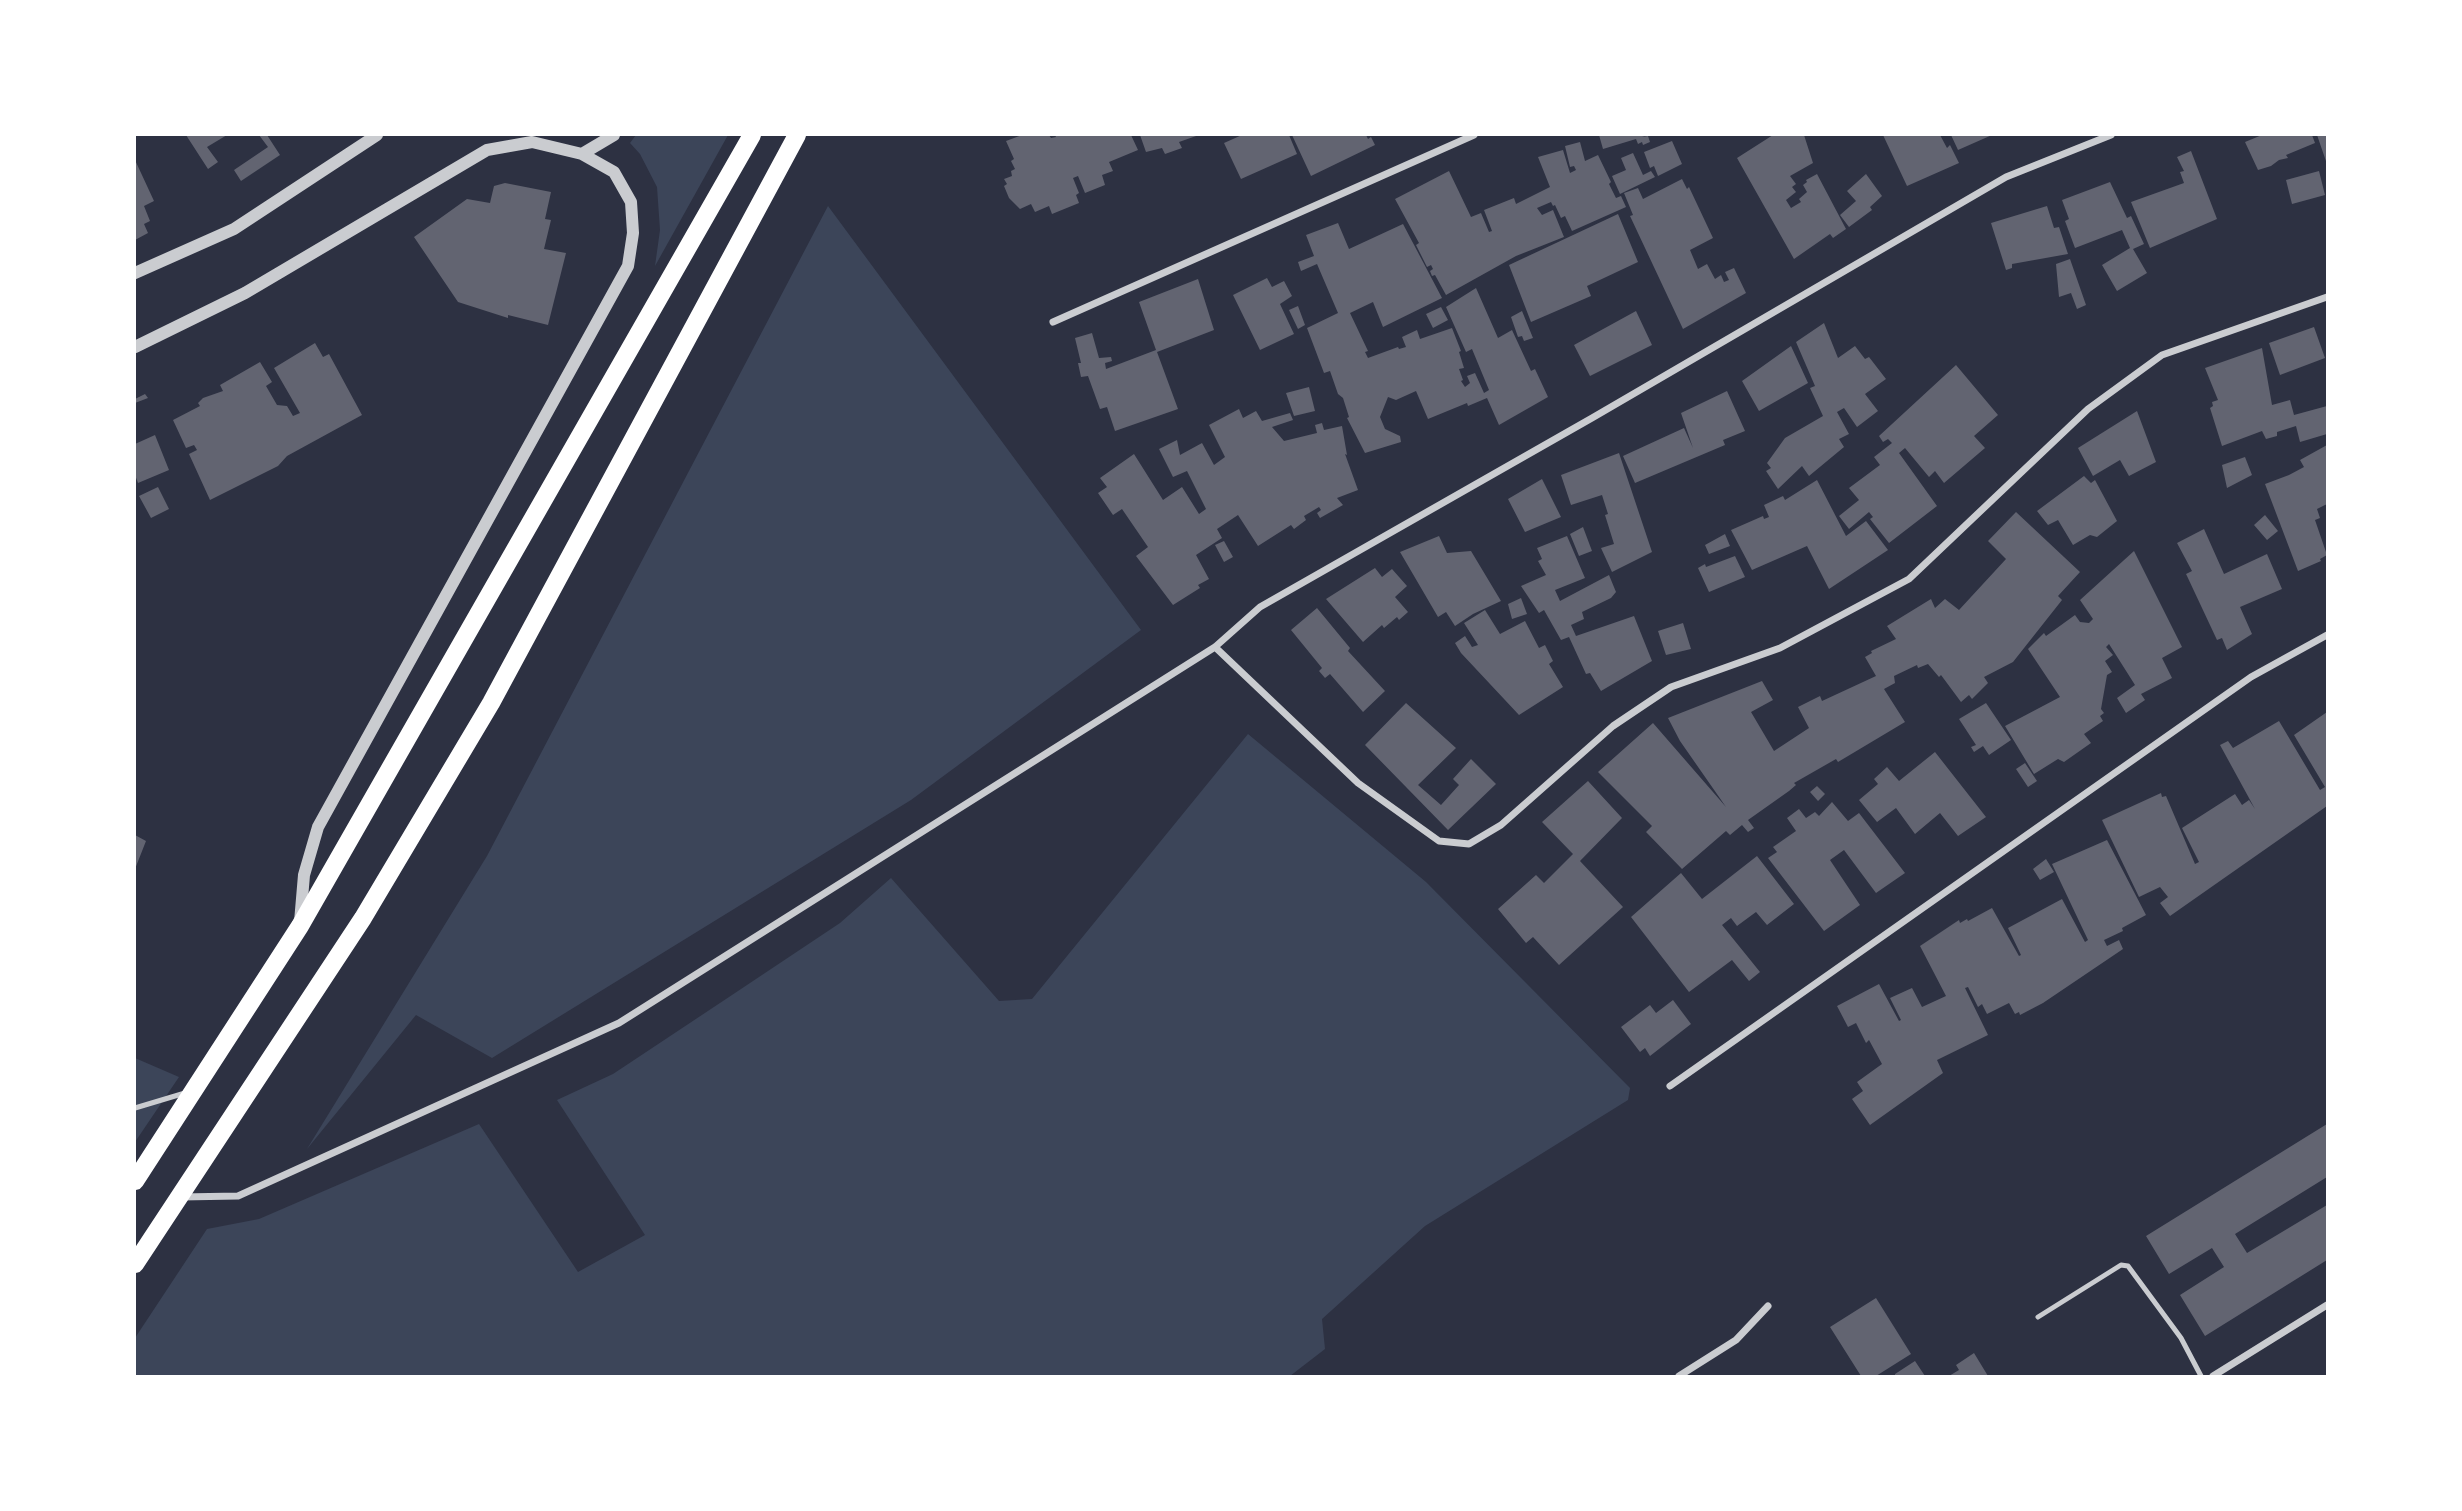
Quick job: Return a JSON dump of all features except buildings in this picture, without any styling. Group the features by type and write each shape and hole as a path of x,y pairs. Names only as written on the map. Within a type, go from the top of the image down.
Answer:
{"main road":[{"path":"135,1181 300,926 752,135"},
{"path":"135,1264 363,918 491,703 797,135"}],"street":[{"path":"135,272 234,229 377,135"},
{"path":"582,154 614,135"},
{"path":"1053,323 1474,135"},
{"path":"179,1198 238,1196 619,1023 1215,647 1260,607 1653,383 2006,177 2111,135"},
{"path":"135,347 245,293 487,150 532,142 582,154 614,172 631,202 633,233 628,266 318,827 304,875 300,926"},
{"path":"1215,647 1358,783 1439,841 1469,844 1501,825 1613,726 1671,687 1780,648 1909,579 2088,409 2162,355 2327,297"},
{"path":"1670,1086 2251,677 2327,635"},
{"path":"2213,1376 2327,1305"},
{"path":"1679,1376 1736,1340 1768,1306"}],"lane":[{"path":"135,1108 195,1091"},
{"path":"2038,1317 2121,1265 2128,1266 2181,1338 2201,1376"}],"shaded area":[{"path":"636,135 728,135 655,266 660,230 657,187 640,154 630,143"},
{"path":"828,206 1141,630 911,800 492,1058 416,1015 307,1149 487,856"},
{"path":"1248,734 1426,882 1630,1088 1628,1100 1425,1226 1322,1319 1325,1349 1290,1376 135,1376 135,1338 207,1229 259,1219 479,1124 578,1272 645,1235 557,1100 613,1074 729,997 840,923 891,878 999,1001 1032,999"},
{"path":"135,1058 179,1077 135,1142"}]}
